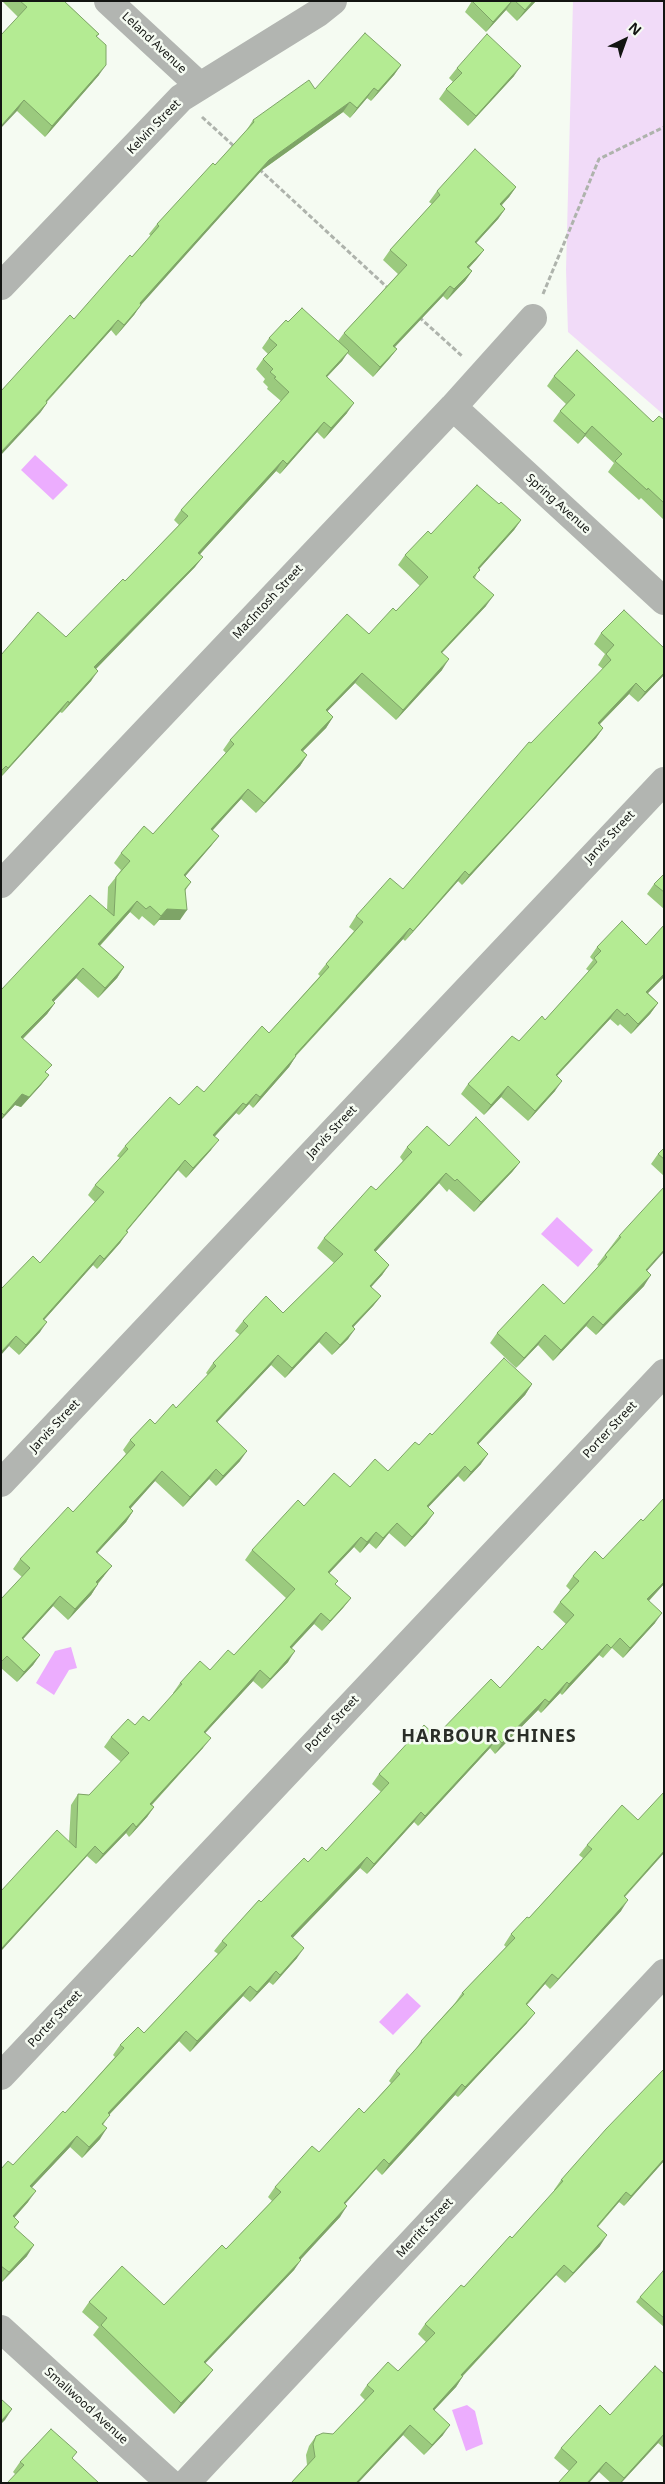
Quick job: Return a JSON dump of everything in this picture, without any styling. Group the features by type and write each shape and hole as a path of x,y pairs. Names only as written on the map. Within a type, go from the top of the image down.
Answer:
{"street":[{"name":"Leland Avenue","path":"108,1 191,92"},
{"name":"Kelvin Street","path":"1,286 191,92 318,13 333,1"},
{"name":"MacIntosh Street","path":"1,884 453,407 533,318"},
{"name":"Spring Avenue","path":"453,407 664,601"},
{"name":"Jarvis Street","path":"1,1483 664,781"},
{"name":"Porter Street","path":"1,2076 664,1372"},
{"name":"Merritt Street","path":"186,2483 664,1972"},
{"name":"Smallwood Avenue","path":"1,2329 170,2483"}],"path":[{"path":"191,92 240,152"},
{"path":"533,318 599,159 664,127"},
{"path":"254,165 394,293"},
{"path":"416,313 482,374"}],"shaded area":[{"path":"573,1 664,1 664,415 568,332 566,270"},
{"path":"35,455 68,485 53,500 21,470"},
{"path":"557,1217 593,1250 578,1267 541,1234"},
{"path":"71,1647 77,1668 69,1670 54,1695 36,1683 55,1651"},
{"path":"407,1993 421,2006 393,2035 379,2022"},
{"path":"467,2405 475,2411 483,2444 466,2451 452,2410"}],"building":[{"path":"20,1 64,1 99,34 96,36 106,45 106,65 52,126 24,100 1,126 1,35 27,7"},
{"path":"472,1 512,1 493,22"},
{"path":"515,1 533,1 525,10"},
{"path":"365,33 401,65 378,91 374,88 357,108 350,102 269,160 140,303 141,305 124,325 118,320 46,401 47,403 1,452 1,391 70,315 74,319 130,255 132,257 159,226 157,224 213,163 215,165 254,122 253,120 309,80 315,89"},
{"path":"487,34 521,66 476,116 446,89 462,73 457,68"},
{"path":"475,149 516,187 500,204 505,209 475,242 484,250 467,267 472,271 454,289 450,286 393,346 397,349 380,367 344,333 407,265 390,250 440,195 437,191"},
{"path":"302,308 349,351 326,376 354,403 331,428 324,422 287,464 283,460 198,553 203,557 94,667 98,671 69,703 68,701 8,768 6,766 1,771 1,655 38,612 66,637 123,579 125,581 188,516 181,510 289,392 274,378 276,377 270,372 273,369 263,359 277,345 269,338 286,320 288,322"},
{"path":"577,350 653,422 659,416 664,420 664,503 615,461 622,454 592,426 585,434 560,411 575,395 554,376"},
{"path":"477,485 499,504 501,502 521,520 478,568 480,570 473,577 494,595 441,652 449,659 403,710 362,673 326,710 333,717 301,750 307,755 264,803 248,789 211,829 219,836 184,875 191,882 185,889 187,910 167,909 161,916 150,906 146,909 137,901 98,944 124,967 105,988 83,968 52,1000 55,1003 21,1037 52,1065 45,1072 49,1075 29,1097 22,1094 4,1115 1,1112 1,990 90,895 114,916 116,877 130,861 121,853 144,826 153,834 234,744 230,740 347,614 369,634 393,608 396,611 428,577 405,555 428,531 431,534"},
{"path":"624,610 664,648 664,673 645,692 636,683 598,723 603,728 469,875 465,871 413,931 410,928 295,1055 260,1097 256,1094 246,1105 243,1103 213,1135 219,1140 193,1168 185,1160 104,1259 100,1255 43,1319 47,1322 26,1345 16,1336 1,1352 1,1289 33,1256 40,1263 104,1192 95,1185 128,1149 125,1146 170,1097 179,1105 197,1086 204,1092 262,1026 269,1033 329,967 326,964 363,922 356,916 390,878 403,889 529,742 531,743 611,660 606,654 614,645 601,633"},
{"path":"664,874 664,892 654,884"},
{"path":"622,921 646,945 664,925 664,974 646,992 658,1003 638,1024 627,1013 625,1016 617,1009 556,1075 562,1081 535,1111 508,1086 491,1105 468,1084 512,1036 519,1041 542,1016 545,1020 597,962 594,958 601,951 597,947"},
{"path":"476,1117 520,1162 481,1202 457,1179 455,1181 446,1173 374,1250 389,1265 370,1286 381,1296 352,1326 355,1329 340,1345 326,1332 292,1368 278,1355 216,1421 247,1451 223,1476 216,1469 190,1497 162,1471 129,1507 133,1511 96,1552 112,1566 96,1582 98,1584 75,1609 60,1596 22,1638 40,1655 24,1672 7,1656 1,1662 1,1599 30,1568 20,1559 68,1507 73,1512 135,1445 130,1440 150,1419 155,1424 173,1404 176,1408 216,1366 213,1363 248,1326 243,1321 266,1296 283,1313 343,1254 324,1238 371,1186 376,1190 412,1152 407,1147 427,1126 449,1146"},
{"path":"664,1148 664,1159 658,1154"},
{"path":"664,1187 664,1250 646,1270 651,1275 603,1325 593,1316 561,1350 545,1335 524,1358 497,1333 543,1284 564,1304 607,1257 605,1255 621,1237 619,1236"},
{"path":"504,1358 532,1384 477,1443 488,1454 471,1472 465,1466 427,1506 434,1513 412,1537 397,1523 383,1538 376,1532 367,1542 361,1537 328,1572 338,1581 335,1584 351,1598 330,1621 321,1613 290,1647 295,1651 270,1679 260,1670 204,1732 211,1738 150,1804 154,1807 136,1827 133,1823 103,1854 95,1846 1,1949 1,1891 57,1830 76,1848 78,1794 89,1795 129,1753 111,1737 128,1719 135,1725 143,1716 149,1721 200,1661 210,1670 228,1650 234,1655 295,1589 252,1550 298,1500 304,1506 334,1473 350,1487 375,1459 388,1471 415,1442 419,1445 430,1433 432,1435"},
{"path":"664,1498 664,1582 647,1599 662,1613 630,1648 620,1638 611,1648 607,1644 569,1684 567,1682 549,1702 545,1699 502,1743 497,1738 425,1816 421,1812 374,1864 367,1857 291,1936 304,1948 280,1975 276,1971 257,1992 250,1986 197,2041 186,2031 108,2113 110,2115 102,2124 107,2128 89,2147 77,2136 30,2186 36,2191 13,2216 19,2222 14,2227 34,2245 9,2272 1,2266 1,2169 8,2161 13,2165 63,2111 65,2113 124,2048 120,2045 138,2027 144,2033 227,1945 222,1941 259,1900 261,1902 304,1858 308,1862 322,1847 326,1851 389,1783 379,1774 424,1725 436,1736 491,1679 500,1688 538,1646 542,1650 574,1615 560,1602 579,1581 573,1576 595,1551 603,1559"},
{"path":"664,1792 664,1851 624,1896 628,1900 558,1979 552,1974 526,2004 535,2013 465,2087 462,2084 389,2164 384,2159 344,2203 347,2206 299,2258 301,2260 204,2362 213,2370 181,2403 101,2325 107,2318 89,2302 122,2266 164,2305 222,2245 226,2249 281,2192 275,2187 312,2146 319,2152 359,2108 364,2113 400,2074 396,2071 464,1994 462,1993 515,1938 511,1934 527,1917 529,1918 592,1849 587,1845 622,1805 638,1820"},
{"path":"664,2069 664,2159 631,2196 626,2192 597,2226 607,2235 573,2273 564,2265 461,2375 463,2376 433,2409 450,2425 432,2445 410,2425 356,2483 291,2483 315,2457 313,2444 316,2436 323,2433 333,2434 374,2391 367,2385 388,2362 398,2371 435,2333 425,2324 461,2285 464,2287 510,2236 512,2238 606,2129"},
{"path":"664,2272 664,2318 640,2297"},
{"path":"655,2366 664,2374 664,2434 624,2478 606,2462 587,2483 558,2483 577,2462 561,2448 600,2405 610,2415"},
{"path":"1,2399 12,2409 1,2421"},
{"path":"51,2429 77,2452 72,2458 99,2483 7,2483 24,2465 20,2462"}],"district":[{"name":"HARBOUR CHINES","path":"489,1737"}]}
